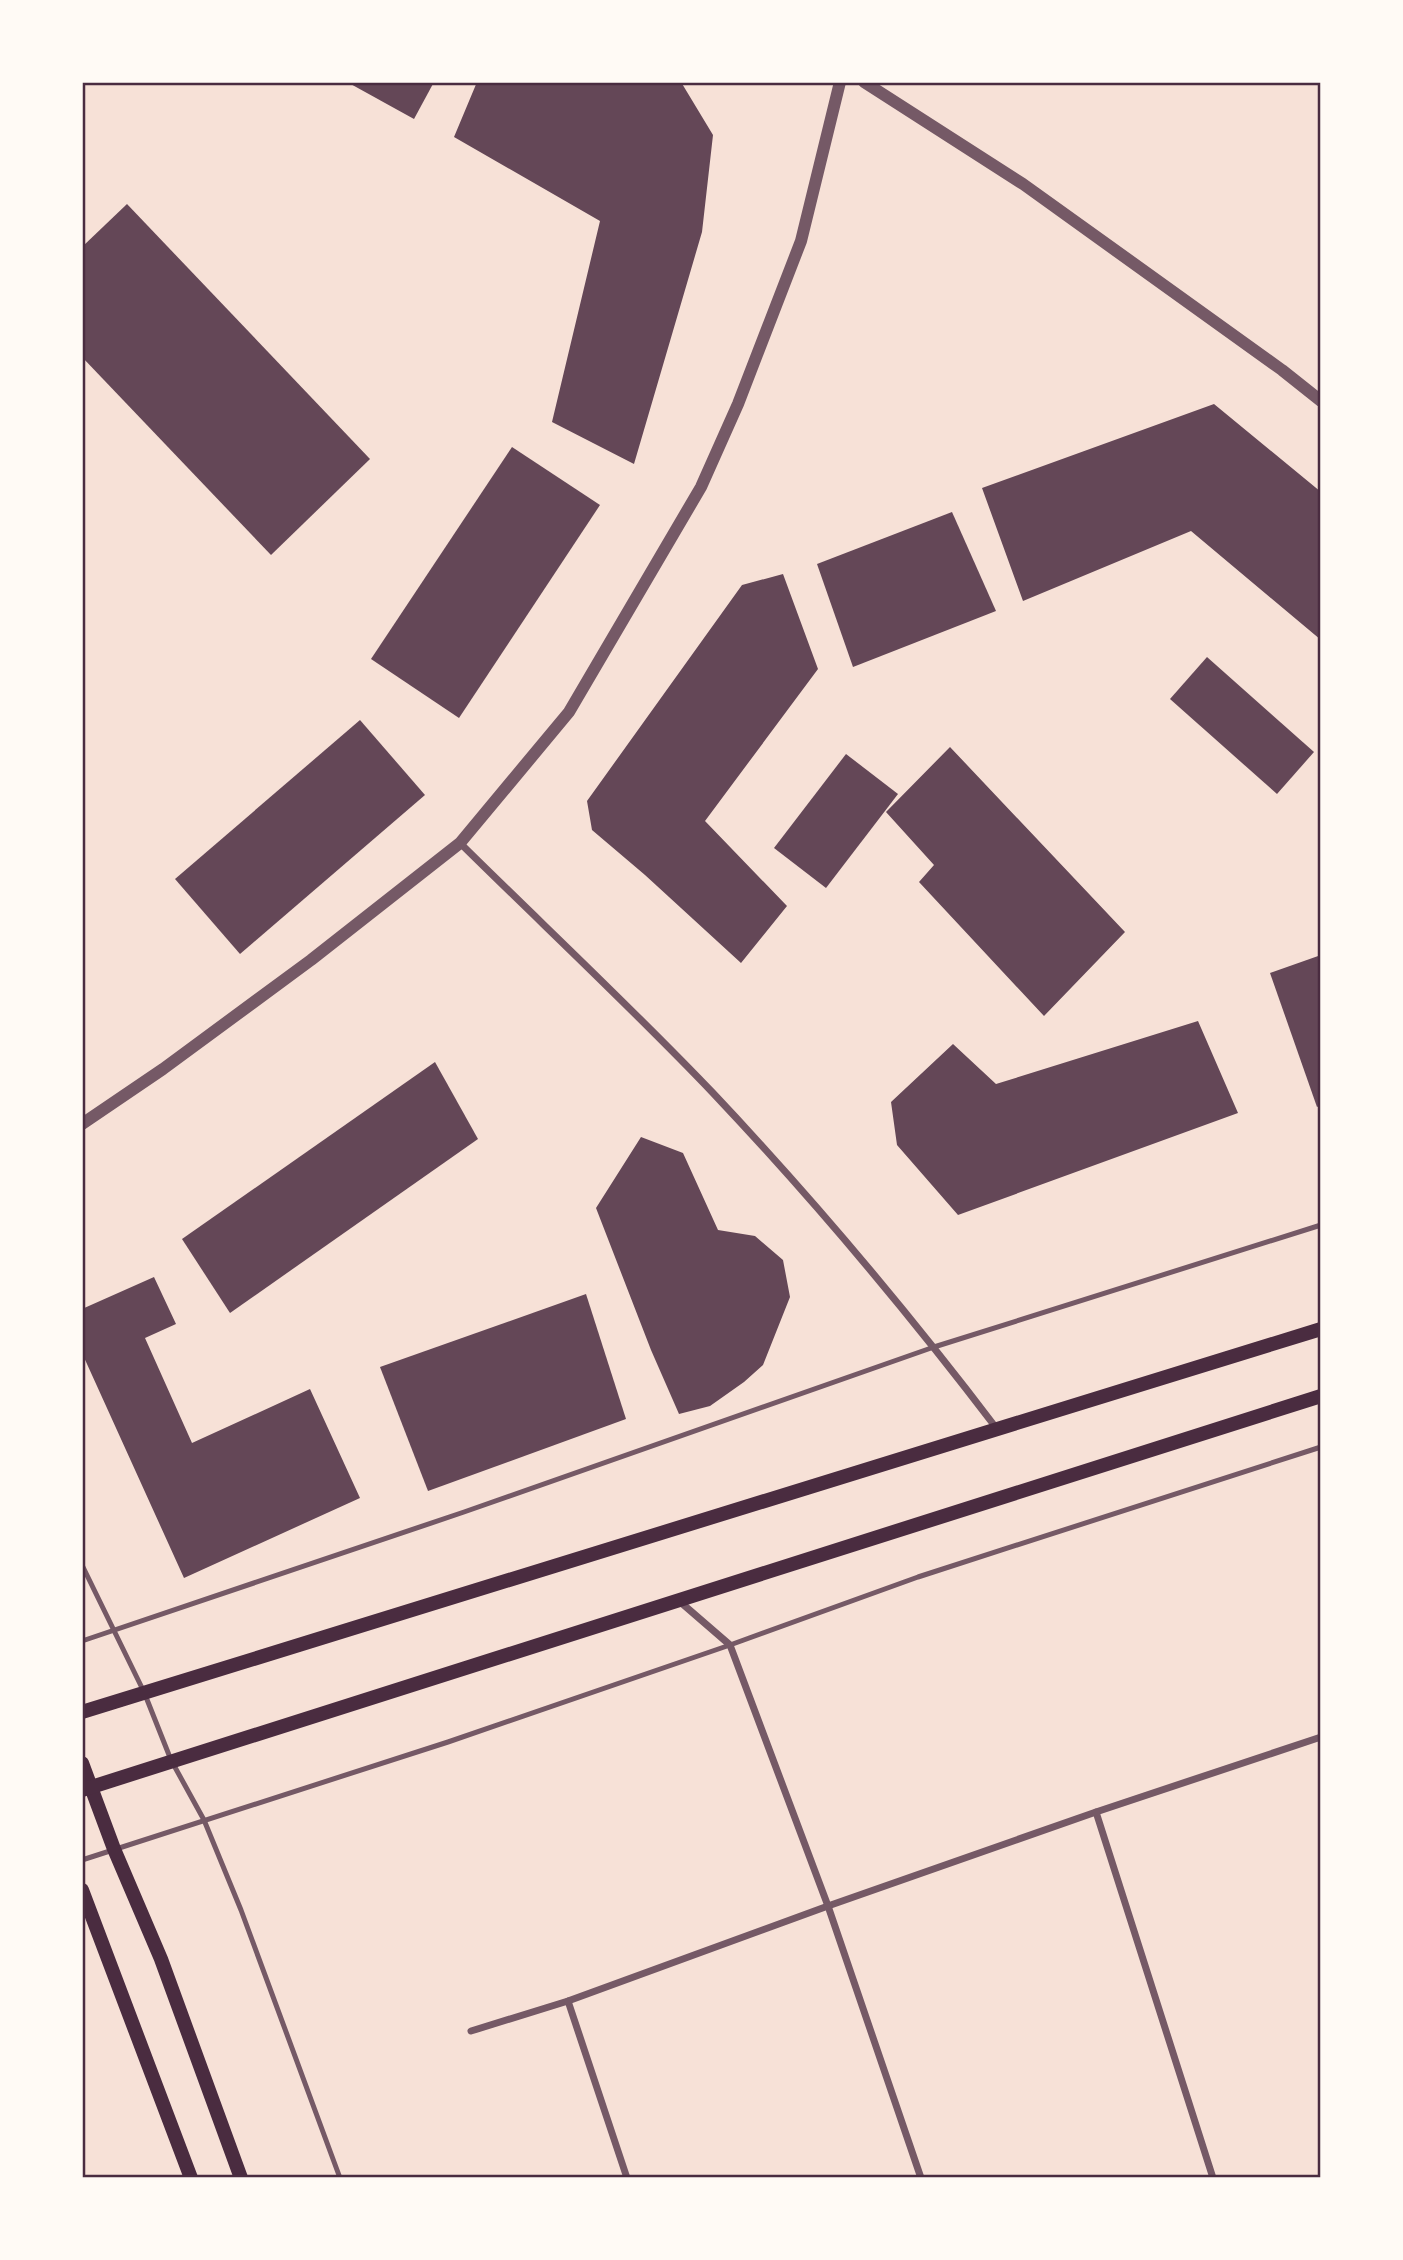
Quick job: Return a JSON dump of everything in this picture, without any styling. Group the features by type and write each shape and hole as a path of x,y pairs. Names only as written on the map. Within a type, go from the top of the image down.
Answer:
{"main road":[{"path":"82,1712 1321,1329"},
{"path":"87,1788 1321,1396"},
{"path":"82,1763 87,1788 162,1959 241,2178"},
{"path":"82,1890 191,2178"}],"street":[{"path":"82,1124 163,1069 311,960 460,843 569,712 701,487 738,404 802,241 840,82"},
{"path":"864,82 1023,184 1282,370 1321,401"},
{"path":"460,843 712,1092 829,1219 997,1429"},
{"path":"677,1600 730,1645 828,1906 921,2178"},
{"path":"471,2031 568,2001 1096,1812 1321,1737"},
{"path":"1096,1812 1213,2178"},
{"path":"568,2001 627,2178"}],"lane":[{"path":"82,1641 464,1512 934,1347 1321,1225"},
{"path":"82,1860 449,1742 918,1577 1321,1447"},
{"path":"82,1565 144,1692 171,1760 204,1820 241,1910 340,2178"}],"building":[{"path":"347,82 434,82 414,119"},
{"path":"477,82 681,82 713,135 702,232 634,464 552,422 600,221 454,137"},
{"path":"127,204 370,459 271,555 82,357 82,247"},
{"path":"1214,404 1321,492 1321,640 1191,531 1023,601 982,488"},
{"path":"512,447 600,505 459,718 371,659"},
{"path":"952,512 996,611 853,667 817,564"},
{"path":"783,574 818,669 705,821 787,906 741,963 592,830 587,801 742,585"},
{"path":"1207,657 1314,752 1277,794 1170,699"},
{"path":"360,720 425,795 240,954 175,879"},
{"path":"950,747 1125,932 1044,1016 919,882 934,865 886,812"},
{"path":"846,754 898,794 826,888 774,848"},
{"path":"1321,955 1321,1105 1317,1107 1270,973"},
{"path":"1198,1021 1238,1113 958,1215 897,1145 891,1102 953,1044 996,1084"},
{"path":"435,1062 478,1139 230,1313 182,1239"},
{"path":"641,1137 683,1153 718,1230 755,1236 783,1260 790,1297 763,1365 710,1406 679,1414 596,1208"},
{"path":"154,1277 176,1324 145,1338 192,1443 310,1389 360,1498 184,1578 82,1353 82,1309"},
{"path":"586,1294 626,1419 428,1491 380,1367"}]}
